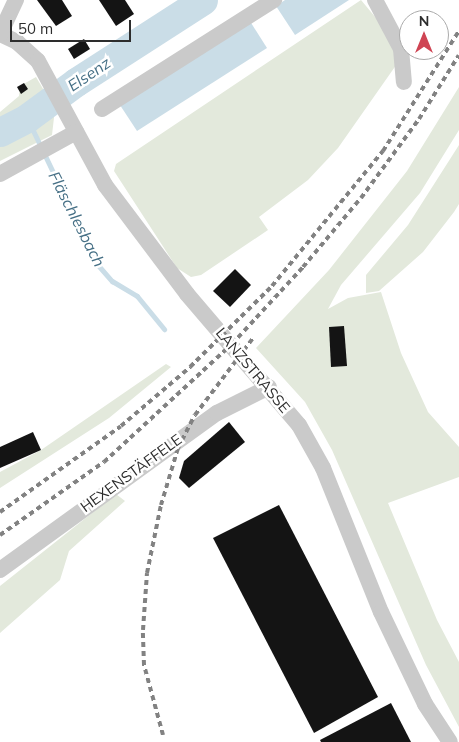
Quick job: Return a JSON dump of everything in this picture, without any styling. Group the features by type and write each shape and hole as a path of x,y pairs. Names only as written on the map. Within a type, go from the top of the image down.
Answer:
{"street":[{"path":"0,34 16,0"},
{"path":"375,0 401,49 404,82"},
{"path":"102,110 265,2"},
{"name":"LANZSTRASSE","path":"0,34 17,42 38,61 105,185 175,278 269,387 311,445 381,612 425,704 450,742"},
{"path":"0,174 76,132"},
{"name":"HEXENSTÄFFELE","path":"0,570 217,413 269,387"}],"shaded area":[{"path":"361,0 381,24 399,61 338,148 308,180 259,217 268,230 201,275 191,277 177,268 114,171 116,164"},
{"path":"36,77 55,109 52,135 0,161 0,112 19,96 20,86"},
{"path":"459,87 459,130 420,193 341,285 328,309 348,298 381,292 401,353 428,412 459,447 459,477 388,503 437,620 459,662 459,727 426,665 332,450 305,402 256,348 329,270 407,171"},
{"path":"459,145 459,204 454,212 423,252 379,291 366,293 366,275 408,225"},
{"path":"166,364 171,367 109,418 0,488 0,472 41,450"},
{"path":"116,494 125,501 69,551 60,580 0,633 0,586"}],"water":[{"path":"285,0 349,0 295,35 276,6"},
{"path":"248,18 267,48 137,131 118,102"}],"building":[{"path":"37,0 62,0 72,16 56,26"},
{"path":"99,0 125,0 134,14 116,26"},
{"path":"84,39 90,49 74,59 68,49"},
{"path":"24,83 28,89 21,94 17,87"},
{"path":"235,269 251,285 230,307 213,291"},
{"path":"344,326 347,366 331,367 329,327"},
{"path":"229,422 245,442 189,488 179,478 184,461"},
{"path":"33,432 41,450 0,468 0,447"},
{"path":"279,505 378,697 314,733 213,538"},
{"path":"391,703 411,742 321,742 320,740"}],"waterway":[{"name":"Elsenz","path":"0,132 27,118 76,82 203,0"},
{"name":"Fläschlesbach","path":"27,118 97,264 112,281 137,296 164,329"}],"railway":[{"path":"0,512 121,426 190,367 272,286 383,151 459,31"},
{"path":"0,535 104,462 232,344 303,267 361,198 419,119 459,55"},
{"path":"163,735 144,665 143,630 147,573 161,505 178,448 195,415 253,338"}]}
